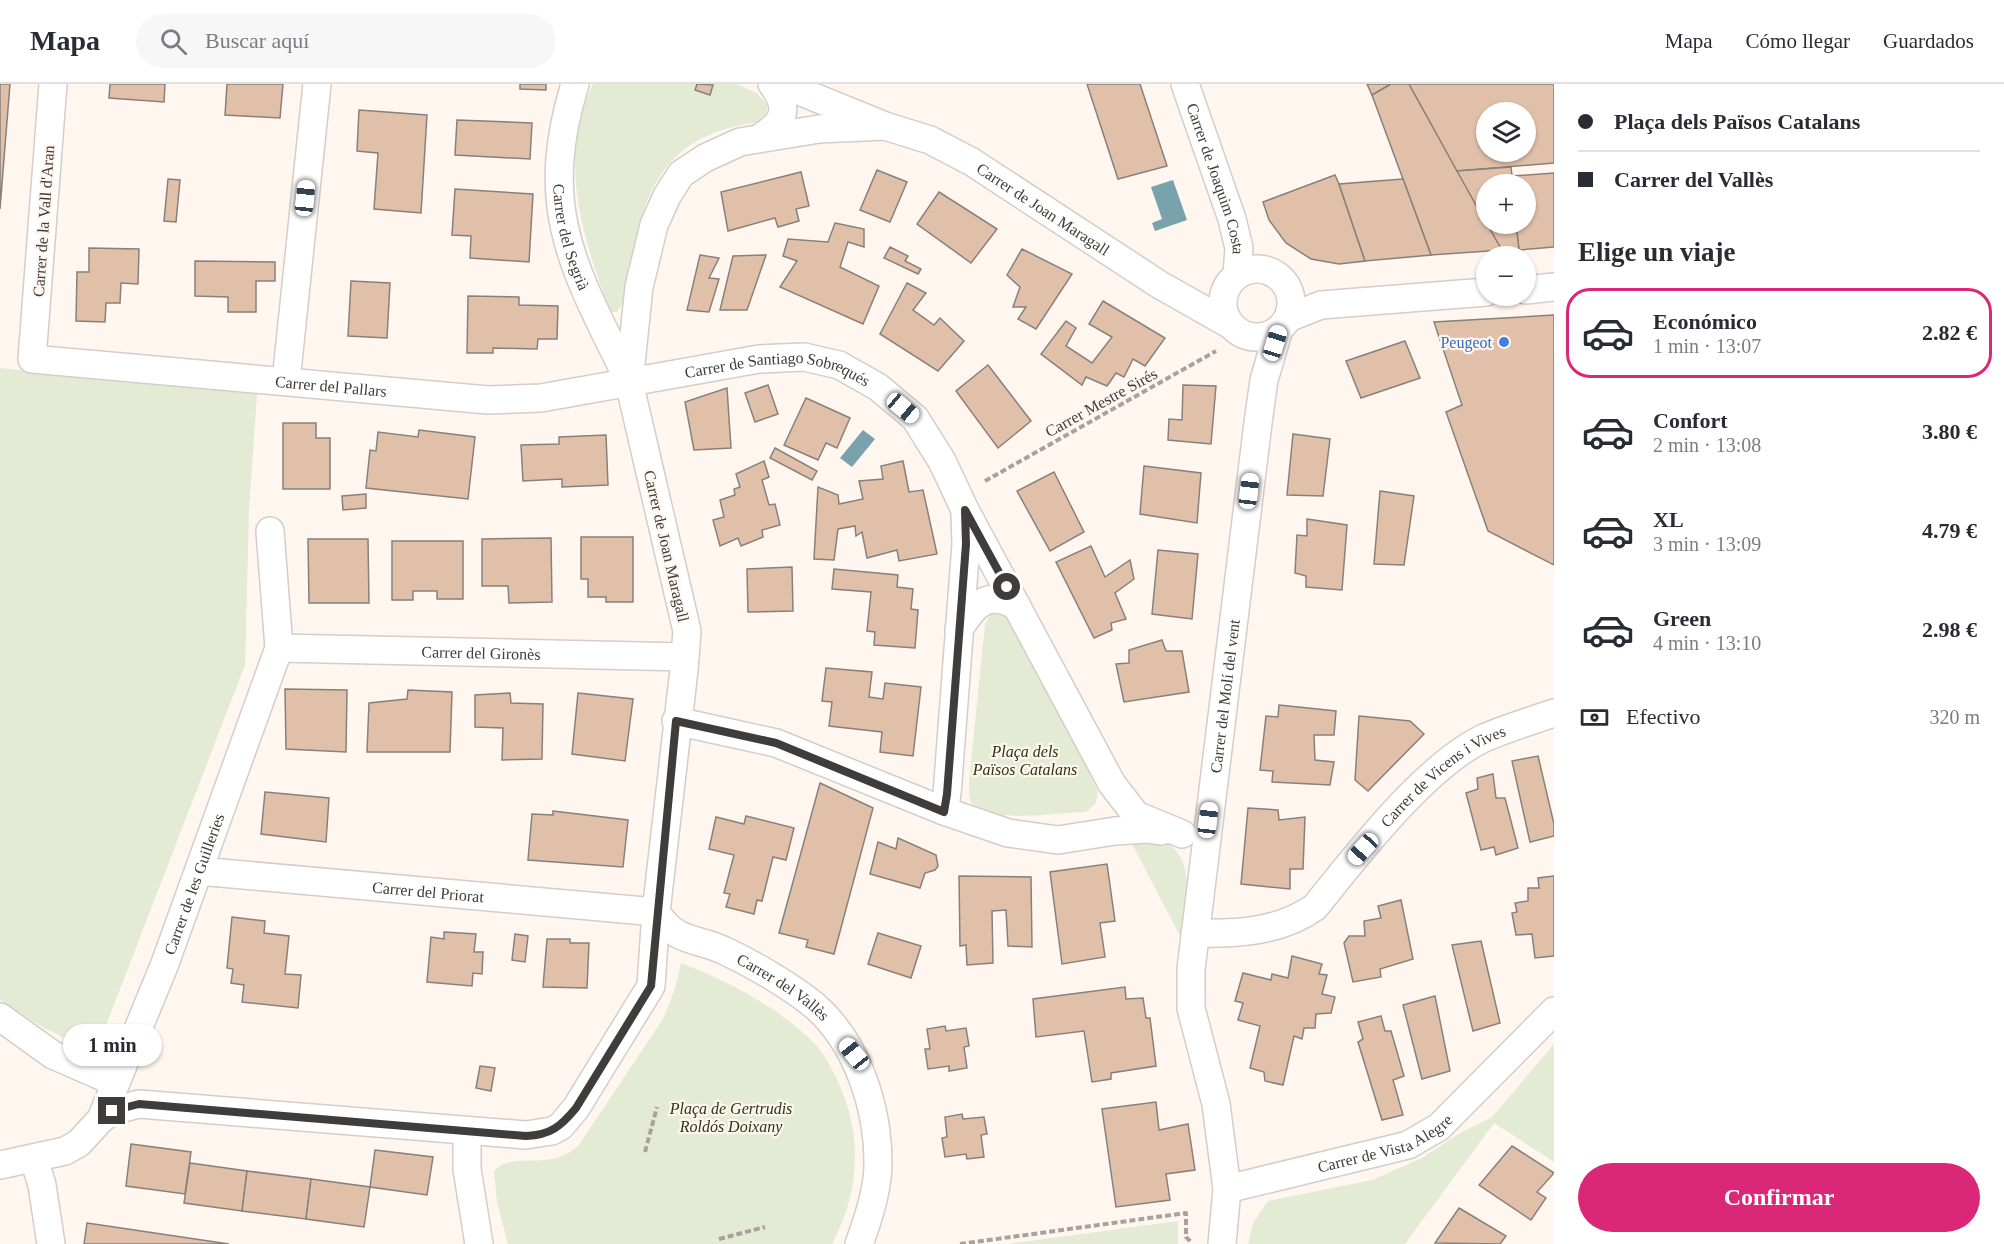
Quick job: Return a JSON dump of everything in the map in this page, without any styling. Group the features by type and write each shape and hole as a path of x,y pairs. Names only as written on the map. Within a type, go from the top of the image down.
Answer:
{"street":[{"name":"Carrer de la Vall d'Aran","path":"32,359 53,84"},
{"path":"286,381 317,84"},
{"name":"Carrer del Segrià","path":"575,84 560,146 557,183 560,215 571,254 587,294 629,382"},
{"path":"761,137 775,128 782,116 783,101 772,84"},
{"name":"Carrer de Joaquim Costa","path":"1185,84 1232,219 1239,248 1238,275"},
{"name":"Carrer de Joan Maragall","path":"794,86 885,126 930,140 972,162 1160,285 1196,303 1238,330"},
{"name":"Carrer de Joan Maragall","path":"467,1132 542,1135 561,1126 576,1108 651,986 656,912 687,631 629,382 639,287 654,225 667,196 681,174 705,158 740,142 819,129 885,126"},
{"path":"1321,305 1286,286 1279,277 1260,269 1238,275 1227,286 1222,298 1224,313 1238,330 1260,338 1283,323 1321,305 1476,293"},
{"path":"1283,323 1291,306 1286,286"},
{"path":"1536,289 1554,287"},
{"path":"1196,303 1222,298"},
{"name":"Carrer del Molí del vent","path":"1227,1189 1216,1104 1191,1008 1191,969 1195,933 1194,837 1264,380 1283,323"},
{"name":"Carrer del Molí del vent","path":"1238,330 1264,380"},
{"name":"Carrer de Santiago Sobrequés","path":"629,382 759,359 804,357 839,365 878,387 915,418 942,461 965,510"},
{"name":"Carrer del Pallars","path":"32,359 488,400 541,398 629,382"},
{"path":"965,510 1112,784 1136,815 1194,837"},
{"path":"944,812 966,544 965,510"},
{"name":"Carrer de les Guilleries","path":"0,1165 65,1151 79,1143 100,1119 164,966 279,648 270,531"},
{"path":"959,629 974,606 989,599 1004,599 1017,606"},
{"name":"Carrer del Gironès","path":"279,648 685,657"},
{"name":"Carrer de Vicens i Vives","path":"1195,933 1243,932 1284,924 1301,917 1315,907 1417,789 1454,758 1483,739 1554,713"},
{"path":"676,721 776,743 944,812 1008,833 1058,840 1147,829 1194,837"},
{"path":"1058,840 1079,834 1099,821 1107,809 1112,784"},
{"name":"Carrer del Priorat","path":"199,872 656,912"},
{"name":"Carrer del Vallès","path":"656,912 670,930 684,939 724,950 815,1007 854,1054 871,1111 878,1165 867,1222 859,1244"},
{"name":"Carrer de Vista Alegre","path":"1227,1189 1408,1145 1439,1127 1554,1011"},
{"path":"0,1017 53,1055 115,1082"},
{"path":"100,1119 124,1106 139,1104 467,1132 467,1169 479,1244"},
{"path":"34,1159 42,1185 51,1244"},
{"path":"1222,1244 1227,1189"}],"path":[{"name":"Carrer Mestre Sirés","path":"1000,473 1214,353"},
{"path":"645,1152 657,1107"},
{"path":"960,1244 1186,1213 1186,1237"},
{"path":"719,1239 765,1227"}],"green space":[{"path":"593,84 736,84 757,93 767,105 762,120 704,137 686,148 670,163 648,198 635,240 623,303 617,312 612,312 608,306 598,279 582,224 577,196 576,140 582,112"},
{"path":"0,368 257,394 249,510 245,665 95,1054 37,1024 0,1000"},
{"name":"Plaça dels Països Catalans","path":"1002,611 1008,613 1063,716 1098,791 1096,803 1086,812 1009,816 981,811 971,802 969,782 985,624 991,613"},
{"path":"1129,838 1162,841 1174,848 1181,859 1187,885 1182,940"},
{"name":"Plaça de Gertrudis Roldós Doixany","path":"681,963 752,996 785,1018 814,1043 829,1063 847,1106 855,1146 855,1166 848,1205 832,1244 508,1244 497,1203 494,1171 510,1162 555,1158 567,1154 578,1146 663,1019 675,989"},
{"path":"1554,1044 1554,1162 1494,1123 1405,1244 1248,1244 1253,1223 1268,1201 1372,1180 1422,1158 1460,1133 1492,1117"},
{"path":"1178,1221 1178,1244 1007,1244"}],"water":[{"path":"1173,180 1187,220 1155,231 1152,223 1162,219 1151,187"},
{"path":"863,430 875,439 852,467 840,458"}],"building":[{"path":"0,84 10,84 0,209"},
{"path":"110,84 165,84 164,102 109,98"},
{"path":"227,84 283,84 280,118 225,115"},
{"path":"520,84 546,84 546,90 520,89"},
{"path":"697,84 713,85 710,95 695,90"},
{"path":"1087,84 1140,84 1167,166 1118,179"},
{"path":"1367,84 1391,84 1372,95"},
{"path":"1391,84 1409,84 1476,204 1476,234 1493,234 1500,246 1476,246 1476,252 1431,255 1372,95"},
{"path":"1409,84 1554,84 1554,163 1457,171"},
{"path":"359,110 427,115 421,213 374,209 378,153 357,151"},
{"path":"457,120 532,123 530,159 455,155"},
{"path":"1511,167 1512,174 1476,174 1476,205 1457,171"},
{"path":"877,170 907,182 890,222 860,210"},
{"path":"801,172 809,206 796,209 799,221 778,227 775,218 728,231 721,192"},
{"path":"1554,173 1554,247 1536,249 1536,246 1519,246 1517,234 1536,234 1536,174"},
{"path":"1335,175 1365,261 1339,264 1311,259 1286,243 1269,220 1263,202"},
{"path":"168,179 180,180 176,222 164,221"},
{"path":"1403,179 1431,255 1365,261 1339,184"},
{"path":"455,189 533,194 529,262 470,258 471,236 452,235"},
{"path":"939,192 997,229 971,263 917,224"},
{"path":"835,223 864,229 864,247 848,242 840,267 879,286 863,324 780,287 797,261 783,256 788,239 828,242"},
{"path":"1493,234 1517,234 1519,246 1500,246"},
{"path":"890,247 908,256 905,261 921,269 918,274 884,258"},
{"path":"89,248 139,249 138,284 121,283 120,303 106,303 105,322 76,321 77,272 89,272"},
{"path":"1022,249 1072,274 1036,329 1018,319 1026,307 1013,307 1020,287 1007,275"},
{"path":"700,255 719,258 709,278 719,279 709,312 687,310"},
{"path":"766,255 747,310 720,310 733,256"},
{"path":"195,261 275,262 275,281 256,281 256,312 228,312 228,297 195,296"},
{"path":"351,281 390,283 387,338 348,336"},
{"path":"907,283 926,293 913,310 934,325 940,318 964,341 938,371 880,334"},
{"path":"468,296 519,297 519,305 558,306 557,339 538,339 537,349 493,348 493,353 467,353"},
{"path":"1103,301 1165,338 1145,366 1133,359 1124,377 1116,373 1107,386 1086,377 1082,385 1041,354 1066,321 1076,328 1066,346 1092,363 1112,337 1089,324"},
{"path":"1554,315 1554,565 1488,531 1446,412 1462,405 1434,322"},
{"path":"1405,341 1420,378 1361,398 1346,361"},
{"path":"988,365 1031,421 998,448 956,391"},
{"path":"768,385 778,414 755,422 745,393"},
{"path":"1183,385 1216,386 1211,444 1168,440 1169,419 1182,420"},
{"path":"727,388 731,448 694,450 685,402"},
{"path":"806,398 850,418 837,448 826,443 818,460 784,445"},
{"path":"283,423 316,423 316,438 330,438 330,489 283,489"},
{"path":"419,430 475,437 468,499 366,488 370,450 376,451 378,432 418,437"},
{"path":"1293,434 1330,439 1323,496 1287,495"},
{"path":"606,435 608,485 562,487 562,479 523,481 521,445 559,444 559,437"},
{"path":"775,448 817,471 812,480 770,458"},
{"path":"764,461 769,477 762,480 769,505 775,504 780,525 762,530 763,537 741,546 738,538 720,546 713,520 724,517 720,500 735,495 734,489 740,487 736,474"},
{"path":"903,461 909,492 923,490 937,554 899,561 897,550 867,558 862,532 856,536 855,526 838,529 834,560 814,559 818,487 838,495 839,504 863,499 859,481 883,479 881,466"},
{"path":"1144,466 1201,473 1197,523 1140,514"},
{"path":"1054,472 1084,532 1050,551 1017,491"},
{"path":"1380,491 1414,496 1404,565 1374,564"},
{"path":"366,494 366,508 343,510 342,496"},
{"path":"1307,519 1347,525 1342,590 1306,587 1306,576 1295,573 1297,535 1307,536"},
{"path":"581,537 633,537 633,602 606,602 606,597 588,597 588,579 581,579"},
{"path":"551,538 552,602 509,603 508,586 482,586 482,539"},
{"path":"308,539 368,539 369,603 309,603"},
{"path":"392,541 463,541 463,599 437,599 437,591 413,591 413,600 392,600"},
{"path":"1091,546 1105,577 1130,560 1134,579 1115,593 1126,619 1111,623 1112,630 1094,638 1056,562"},
{"path":"1158,550 1198,554 1192,619 1152,614"},
{"path":"792,567 793,611 748,612 747,569"},
{"path":"834,569 898,575 897,587 913,589 911,609 918,610 915,648 874,645 875,632 867,631 871,592 832,589"},
{"path":"1162,640 1166,651 1182,651 1189,692 1124,702 1116,664 1129,663 1129,650"},
{"path":"826,668 872,672 869,697 883,699 885,683 921,687 913,756 880,752 882,732 829,726 832,702 822,701"},
{"path":"285,689 347,690 346,752 286,749"},
{"path":"408,690 452,692 450,752 367,752 369,703 407,699"},
{"path":"510,693 511,703 543,704 542,759 502,760 503,728 475,727 475,695"},
{"path":"578,693 633,699 625,761 572,754"},
{"path":"1279,705 1336,711 1334,735 1314,735 1315,760 1334,762 1330,785 1272,782 1273,771 1260,770 1266,716 1278,717"},
{"path":"1359,716 1410,721 1424,734 1368,791 1355,780"},
{"path":"1538,756 1554,824 1554,836 1530,842 1512,761"},
{"path":"1493,774 1496,798 1505,798 1518,848 1496,855 1494,847 1481,850 1466,793 1478,789 1477,778"},
{"path":"820,783 873,808 834,954 806,947 808,940 779,933"},
{"path":"265,792 329,798 326,842 261,834"},
{"path":"1248,808 1278,810 1279,820 1305,817 1303,869 1290,869 1290,889 1241,884"},
{"path":"553,811 628,820 623,867 528,860 532,814 553,815"},
{"path":"746,816 794,828 786,860 773,857 762,901 757,900 754,914 726,907 730,894 724,893 734,855 709,849 716,817 744,824"},
{"path":"898,838 936,855 938,866 935,870 925,873 920,888 870,874 878,842 896,849"},
{"path":"1107,864 1115,921 1100,923 1105,957 1062,964 1050,872"},
{"path":"959,876 1031,877 1032,947 1008,946 1006,910 992,911 993,963 967,965 966,945 960,946"},
{"path":"1554,876 1554,956 1535,958 1532,934 1516,935 1512,913 1517,912 1515,903 1528,901 1528,888 1539,888 1538,878"},
{"path":"1401,900 1413,959 1380,969 1381,977 1353,982 1344,943 1349,936 1365,936 1364,921 1381,918 1378,906"},
{"path":"232,917 265,921 264,933 289,936 285,974 301,975 298,1008 242,1002 244,985 231,983 233,969 227,968"},
{"path":"444,932 476,934 474,952 483,952 482,974 473,973 472,986 427,982 431,937 444,939"},
{"path":"878,933 921,946 911,978 868,964"},
{"path":"515,934 528,936 525,962 512,960"},
{"path":"547,939 570,939 570,943 589,943 587,988 543,987"},
{"path":"1481,941 1500,1023 1473,1031 1452,945"},
{"path":"1292,956 1322,964 1319,974 1327,975 1322,994 1335,997 1331,1013 1316,1014 1315,1028 1304,1028 1302,1039 1294,1036 1283,1085 1265,1081 1264,1072 1250,1068 1260,1026 1238,1020 1243,1003 1235,1001 1243,973 1271,980 1272,974 1288,978"},
{"path":"1125,987 1126,999 1143,998 1146,1018 1150,1018 1156,1066 1111,1073 1111,1079 1092,1082 1084,1031 1036,1037 1033,999"},
{"path":"1435,996 1450,1071 1422,1079 1403,1005"},
{"path":"1381,1016 1385,1031 1391,1031 1404,1076 1393,1080 1403,1115 1382,1120 1358,1042 1363,1039 1358,1022"},
{"path":"945,1026 946,1031 966,1028 969,1046 964,1047 967,1068 949,1071 949,1066 928,1069 925,1049 930,1049 927,1029"},
{"path":"480,1066 495,1068 491,1091 476,1088"},
{"path":"1156,1102 1159,1130 1188,1124 1195,1170 1166,1174 1170,1200 1116,1207 1102,1109"},
{"path":"962,1114 963,1119 984,1117 987,1134 981,1135 984,1157 967,1159 966,1154 945,1157 942,1138 947,1137 945,1117"},
{"path":"131,1144 191,1152 185,1194 126,1186"},
{"path":"1512,1146 1554,1173 1537,1192 1546,1198 1531,1220 1479,1185"},
{"path":"375,1150 433,1157 427,1195 370,1187"},
{"path":"190,1163 247,1171 242,1211 184,1203"},
{"path":"247,1171 311,1179 306,1219 242,1211"},
{"path":"311,1179 370,1187 364,1227 306,1219"},
{"path":"1459,1208 1506,1236 1500,1244 1435,1243"},
{"path":"87,1223 229,1244 84,1244"}],"place":[{"name":"Peugeot","path":"1504,342"}],"route":[{"path":"112,1111 124,1106 139,1104 526,1136 542,1135 561,1126 576,1108 651,986 656,912 676,721 776,743 944,812 966,544 965,510 1007,587"}]}
